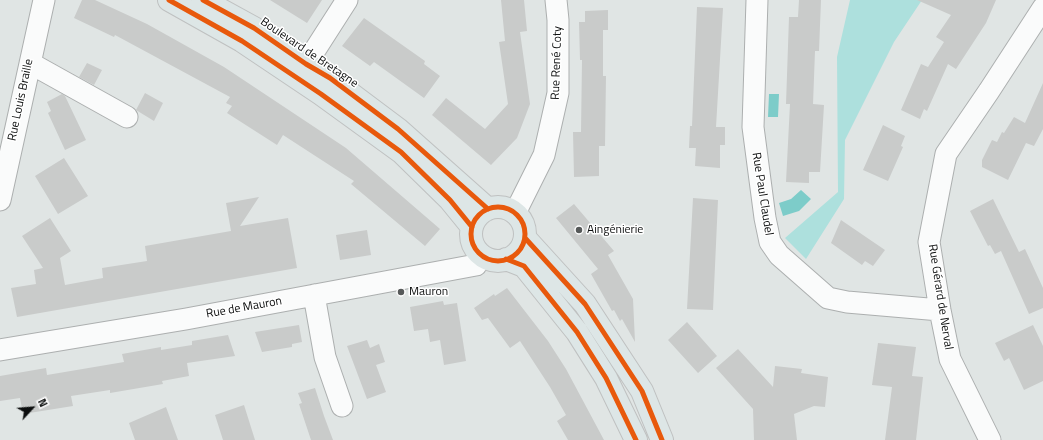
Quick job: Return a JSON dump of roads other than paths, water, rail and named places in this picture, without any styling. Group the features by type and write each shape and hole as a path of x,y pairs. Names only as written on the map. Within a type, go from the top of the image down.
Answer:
{"main road":[{"path":"169,0 242,41 321,94 401,152 450,200 472,227 473,242 481,255 498,261 506,259 519,251 525,238 521,220 515,213 502,207 488,209 481,214 472,227"},
{"name":"Boulevard de Bretagne","path":"204,0 254,28 306,64 330,78 398,129 488,209"},
{"path":"525,238 585,304 642,391 662,440"},
{"path":"506,259 524,266 577,332 606,378 636,440"}],"street":[{"name":"Rue Louis Braille","path":"0,200 44,0"},
{"path":"306,64 347,0"},
{"name":"Rue René Coty","path":"515,213 544,155 558,93 558,20 556,0"},
{"name":"Rue Paul Claudel","path":"757,0 753,127 764,218 770,242 779,256 828,298 847,302 940,310"},
{"name":"Rue Gérard de Nerval","path":"990,440 950,359 929,242 946,154 1043,8"},
{"path":"30,63 127,117"},
{"name":"Rue de Mauron","path":"0,350 186,319 476,266 481,255"},
{"path":"314,295 325,357 342,406"}],"place":[{"name":"Aingénierie","path":"579,230"},
{"name":"Mauron","path":"401,292"}]}
